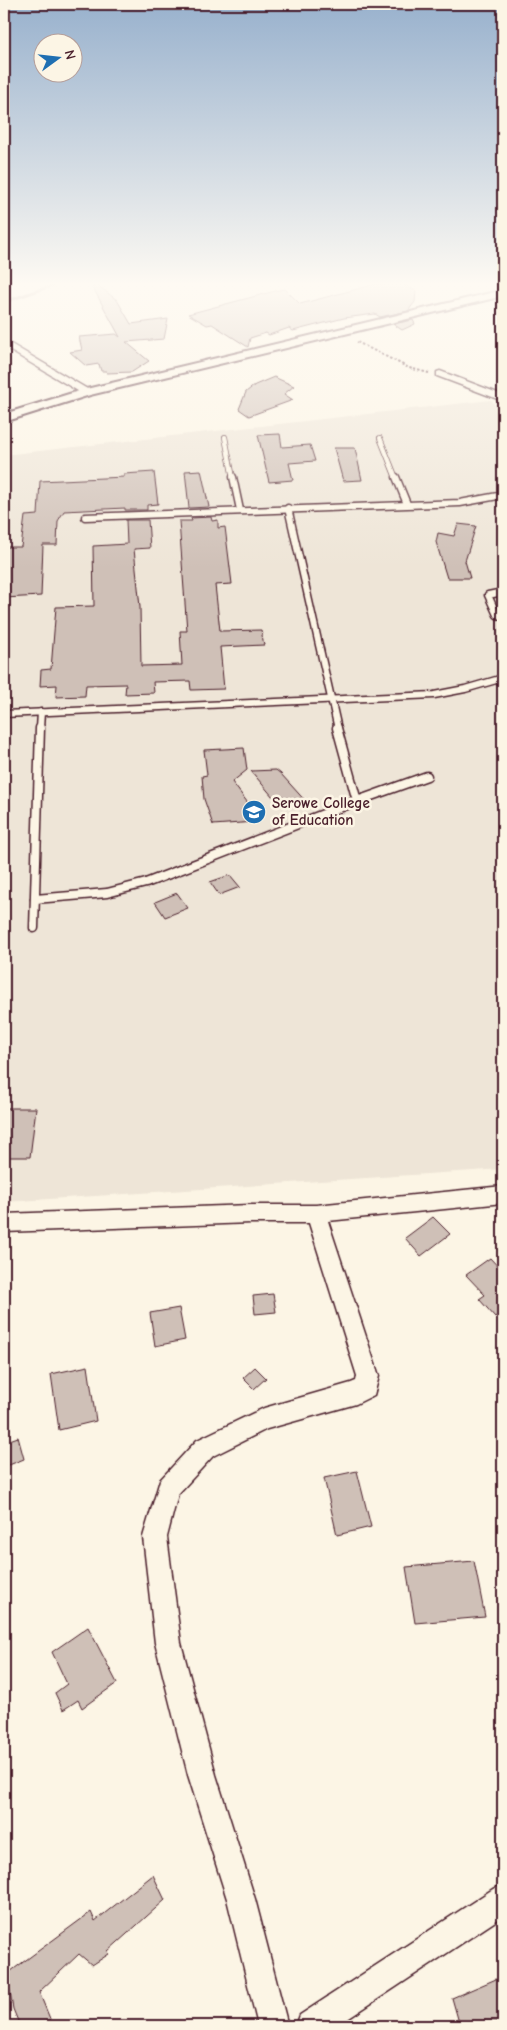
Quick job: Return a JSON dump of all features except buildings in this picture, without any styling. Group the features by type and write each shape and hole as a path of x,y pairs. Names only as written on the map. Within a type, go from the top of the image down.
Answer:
{"street":[{"path":"63,379 86,392"},
{"path":"4,418 86,392 142,379"},
{"path":"452,379 503,398"},
{"path":"4,1224 251,1214 316,1214 503,1194"},
{"path":"273,2026 242,1899 202,1775 168,1642 156,1537 168,1488 205,1448 264,1419 356,1393 366,1387 368,1376 366,1367 316,1214"},
{"path":"311,2026 503,1899"}],"lane":[{"path":"225,437 240,510"},
{"path":"380,438 407,504"},
{"path":"86,517 460,503 503,495"},
{"path":"288,508 330,700 358,801"},
{"path":"503,592 488,595 497,615 503,618"},
{"path":"4,714 434,695 503,678"},
{"path":"34,928 41,712"},
{"path":"34,900 107,893 137,886 427,776"}],"shaded area":[{"name":"Serowe College of Education","path":"491,400 503,413 503,1169 4,1202 4,455"}],"place":[{"name":"Serowe College of Education","path":"254,812"}]}
